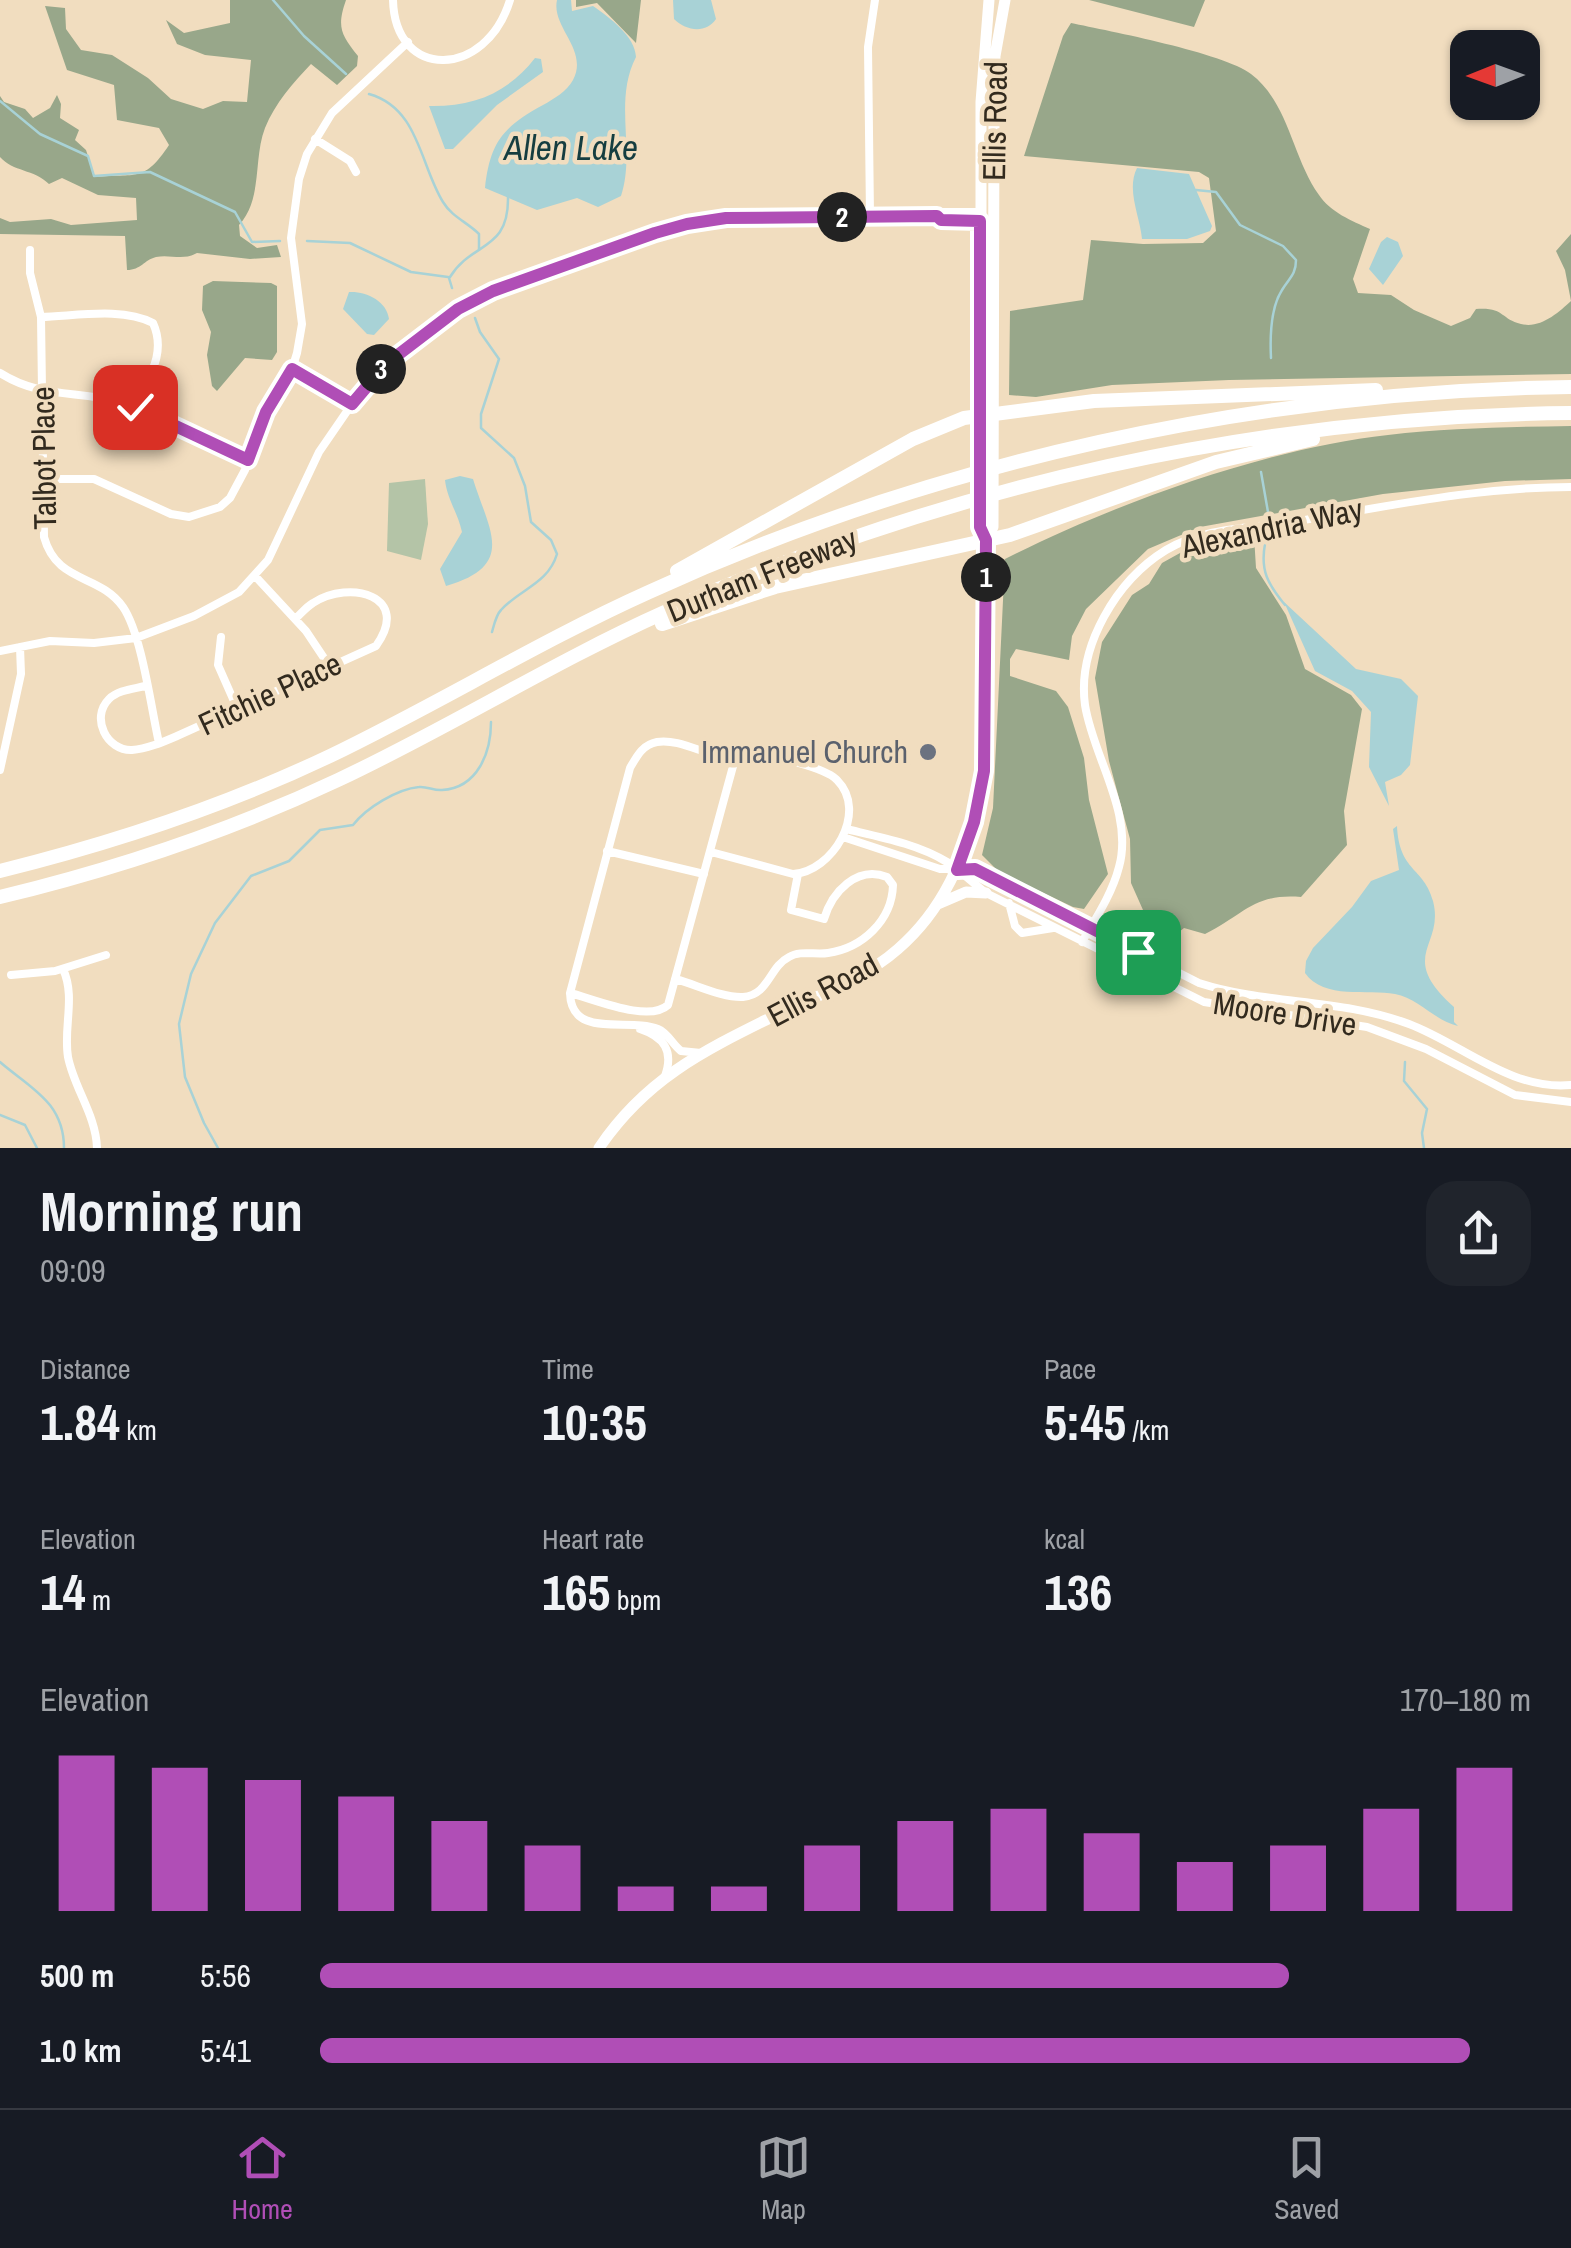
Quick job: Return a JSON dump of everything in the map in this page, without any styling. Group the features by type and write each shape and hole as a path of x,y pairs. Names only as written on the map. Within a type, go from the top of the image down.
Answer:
{"highway":[{"path":"585,622 913,439 954,421 1094,401 1522,388"},
{"name":"Durham Freeway","path":"0,871 124,836 260,786 392,725 585,622 684,576 786,536 960,477 1140,433 1266,411 1412,395 1571,388"},
{"name":"Durham Freeway","path":"0,897 132,861 270,810 370,764 628,629 845,541 961,503 1128,461 1234,442 1414,420 1571,412"},
{"path":"532,678 638,633 742,596 1022,531 1248,454 1414,420"}],"main road":[{"name":"Ellis Road","path":"599,1148 638,1098 665,1076 702,1052 882,962 920,928 938,904 957,870 974,822 984,771 986,540 980,527 980,216 984,43 990,0"},
{"name":"Ellis Road","path":"986,540 993,527 996,56 1004,0"},
{"path":"981,149 986,155 994,216"},
{"path":"980,216 986,222 988,261 993,269"},
{"path":"938,904 966,892 986,892"}],"street":[{"path":"392,0 394,18 408,42 420,54 436,60 470,56 487,44 510,0"},
{"path":"870,216 868,47 875,0"},
{"path":"43,479 94,478 171,514 189,517 220,507 230,498 266,412 292,369 302,324 291,257 293,210 299,179 314,139 349,94 408,42"},
{"path":"314,139 350,160 356,172"},
{"path":"0,651 50,642 94,643 136,638 228,600 255,576 280,539 318,452 386,364 458,309 493,291 687,224 726,218 937,216 942,212 980,216"},
{"name":"Talbot Place","path":"30,250 30,272 41,317 43,526 48,551 67,573 100,588 120,603 136,638 159,743"},
{"path":"41,317 123,315 154,323 160,339 158,356 135,407"},
{"path":"292,369 352,404"},
{"path":"0,373 42,392 108,399 135,407 248,460"},
{"name":"Alexandria Way","path":"1082,942 1109,896 1122,854 1116,808 1086,706 1084,679 1103,620 1130,578 1166,550 1230,530 1474,492 1571,487"},
{"path":"255,576 295,619 330,667"},
{"name":"Fitchie Place","path":"146,686 111,696 101,714 102,730 120,749 159,743 376,646 384,636 387,621 384,608 368,592 355,590 311,603 295,619"},
{"path":"220,637 218,665 237,708"},
{"path":"0,770 21,674 20,648"},
{"path":"702,1052 681,1051 657,1028 590,1023 575,1011 570,993 630,768 641,749 660,741 736,759 760,755 824,771 836,778 846,802 844,833 834,850 798,874 791,910 824,919 831,899 879,861 957,870"},
{"path":"570,993 656,1014 668,1005 736,759"},
{"path":"844,833 906,844 944,860 957,870"},
{"path":"675,979 743,997 764,988 788,956 833,952 854,945 878,924 889,908 893,885 879,861 844,833"},
{"path":"607,851 704,874"},
{"path":"710,852 798,874"},
{"name":"Moore Drive","path":"957,870 975,869 1199,983 1376,1013 1438,1036 1514,1076 1538,1084 1571,1085"},
{"name":"Moore Drive","path":"957,870 986,892 1204,1002 1368,1027 1426,1049 1515,1095 1571,1102"},
{"path":"1008,903 1015,926 1022,932 1056,928"},
{"path":"11,975 63,969 106,955"},
{"path":"63,969 69,996 68,1054 95,1130 97,1148"},
{"path":"636,1027 656,1036 668,1050 665,1076"}],"green space":[{"path":"230,0 346,0 342,30 358,56 357,66 337,85 311,64 279,102 265,128 255,191 239,225 240,236 257,248 277,245 281,257 250,259 197,253 187,257 156,257 127,270 125,236 0,234 0,218 10,222 51,219 71,225 137,220 136,198 98,195 62,178 49,184 5,162 0,157 0,96 4,102 25,109 33,118 50,108 57,95 60,118 79,130 75,140 86,150 95,177 145,171 169,145 159,128 117,120 114,85 67,70 45,6 65,8 66,29 81,50 112,55 148,78 171,99 203,109 223,101 247,102 251,60 205,55 177,44 166,20 184,33 230,23"},
{"path":"576,0 641,0 636,43 597,3 576,7"},
{"path":"1089,0 1205,0 1194,27"},
{"path":"1071,23 1217,58 1251,74 1274,100 1310,180 1324,201 1370,229 1353,279 1358,293 1391,295 1451,326 1470,318 1476,309 1492,310 1514,322 1535,324 1571,301 1571,374 1229,380 1112,385 1036,397 1009,395 1010,311 1083,300 1091,240 1203,243 1216,231 1209,178 1199,172 1024,156 1063,36"},
{"path":"1571,234 1571,301 1565,270 1556,251"},
{"path":"213,281 277,286 277,352 272,360 245,358 217,391 212,386 207,355 211,332 202,310 203,286"},
{"path":"1571,426 1571,479 1505,481 1383,494 1200,527 1148,549 1086,609 1072,636 1069,660 1016,649 1010,659 1010,676 1056,691 1068,707 1084,758 1089,800 1108,874 1084,909 999,872 982,855 993,808 1005,559 1142,499 1291,452 1411,433"},
{"path":"425,479 428,524 421,560 387,551 389,483"},
{"path":"1254,536 1256,568 1286,615 1305,669 1351,695 1362,709 1344,811 1347,845 1301,897 1260,902 1205,934 1184,928 1158,949 1131,883 1130,839 1109,761 1095,678 1102,642 1132,595 1149,584 1162,563 1189,548"}],"water":[{"name":"Allen Lake","path":"557,0 571,0 572,11 593,6 620,28 635,49 626,91 625,179 621,196 598,207 577,198 537,210 485,188 501,137 573,80 576,59 559,20"},
{"path":"673,0 711,0 716,19 701,29 684,26 674,19"},
{"path":"535,58 541,59 543,72 497,105 453,149 445,149 429,106 460,104 488,95 513,80"},
{"path":"1137,168 1189,174 1212,226 1210,231 1187,239 1142,239 1133,194"},
{"path":"1387,237 1398,242 1403,256 1383,285 1369,269"},
{"path":"349,292 369,295 384,307 389,319 374,335 367,334 343,309"},
{"path":"460,476 473,479 492,544 490,557 482,568 446,586 440,569 462,532 445,480"},
{"path":"1284,602 1356,669 1401,679 1418,696 1410,765 1401,775 1385,782 1389,806 1369,767 1371,712 1352,691 1315,671"},
{"path":"1397,826 1402,852 1424,881 1433,901 1435,917 1425,963 1428,975 1454,1007 1454,1022 1458,1026 1403,996 1335,990 1323,987 1305,973 1313,948 1371,881 1399,870 1393,829"}],"waterway":[{"path":"273,0 304,36 346,74"},
{"path":"369,94 386,101 408,125 443,202 479,234 479,249"},
{"path":"0,101 40,134 88,156 94,176 150,172 235,212 252,242 280,241"},
{"path":"1196,190 1216,192 1240,225 1283,246 1296,260 1276,305 1271,358"},
{"path":"450,277 468,257 496,237 507,215 508,197"},
{"path":"307,241 350,243 411,272 448,277"},
{"path":"449,278 452,288"},
{"path":"475,318 499,359 481,414 481,428 514,458 525,486 531,522 551,540 557,554 547,572 501,610 492,632"},
{"path":"1261,472 1268,512"},
{"path":"1265,544 1267,577 1285,605"},
{"path":"218,1148 185,1077 179,1024 191,974 215,923 251,876 289,861 320,830 353,825 374,806 401,791 422,787 442,790 465,783 485,756 491,722"},
{"path":"0,1062 52,1107 64,1148"},
{"path":"1405,1062 1404,1081 1427,1109 1422,1133 1424,1148"},
{"path":"0,1115 25,1125 37,1148"}],"place":[{"name":"Immanuel Church","path":"928,752"}],"route":[{"path":"135,407 248,460 266,412 292,369 352,404 386,364 458,309 493,291 655,233 726,218 937,216 941,220 980,221 980,527 986,540 985,759 977,808 957,870 975,869 1138,952"}]}
